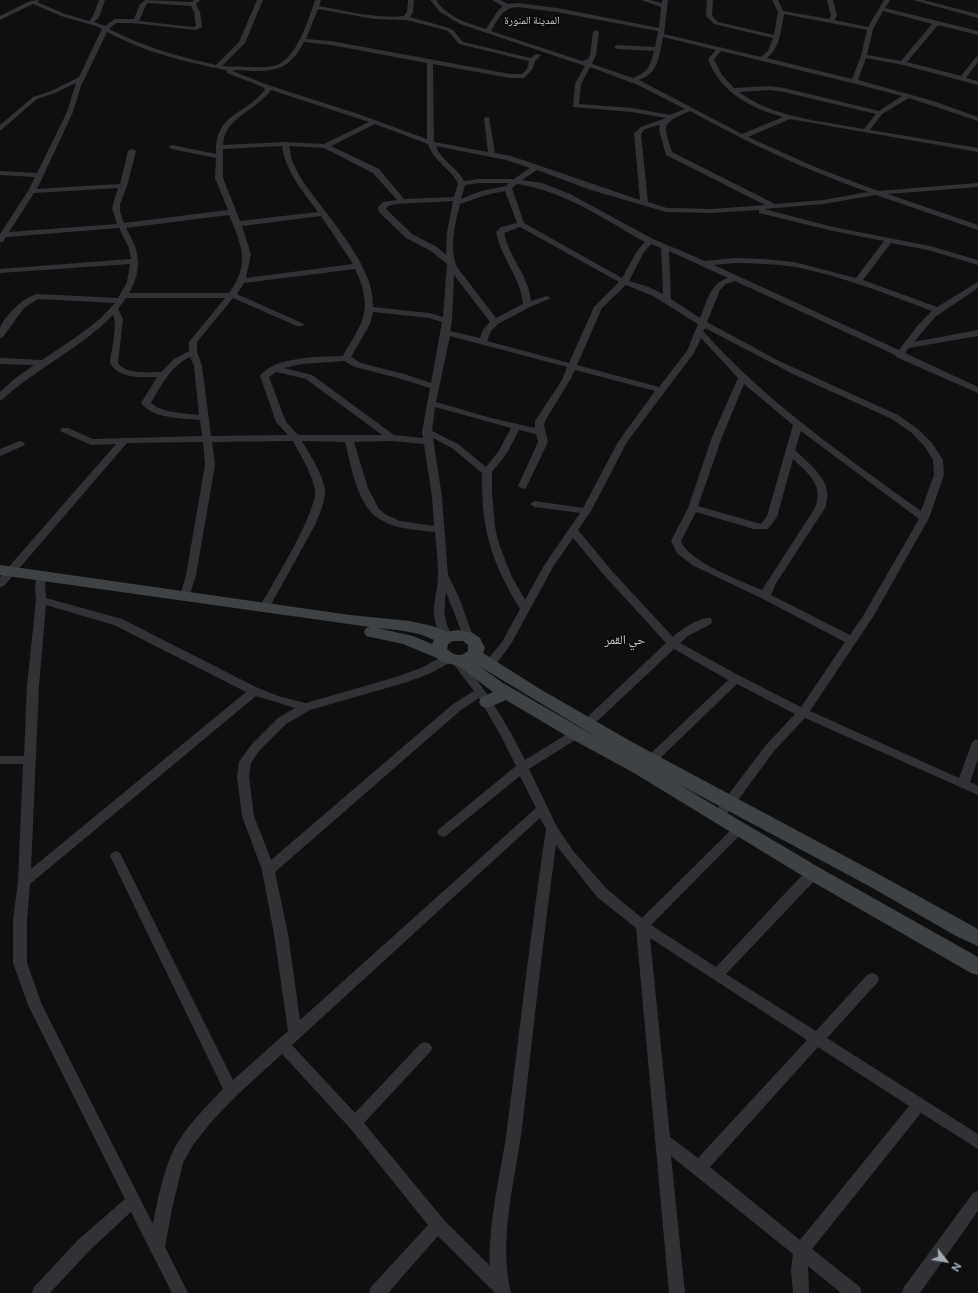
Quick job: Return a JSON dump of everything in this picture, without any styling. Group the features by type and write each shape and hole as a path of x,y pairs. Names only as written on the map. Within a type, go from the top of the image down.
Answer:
{"street":[{"path":"90,23 96,17 102,0"},
{"path":"218,68 242,43 260,0"},
{"path":"0,18 36,1 62,15 90,23 155,51 218,68 228,69 281,66 287,62 309,28 318,0"},
{"path":"406,18 410,12 411,0"},
{"path":"433,0 437,7 452,18 487,32 586,63 634,80 758,145 806,166 877,193 978,228"},
{"path":"495,0 507,6 519,4 545,8 662,33 720,49 854,80 978,118"},
{"path":"634,80 642,77 652,69 662,33 665,3 644,0"},
{"path":"710,0 708,16 710,20 716,23 777,37"},
{"path":"762,59 771,52 777,37 781,12 775,0"},
{"path":"830,0 834,16 831,21"},
{"path":"854,80 864,56 870,29 887,0"},
{"path":"916,0 978,16"},
{"path":"938,6 947,0"},
{"path":"2,237 32,191 40,175 70,112 82,78 105,29 114,21 194,29 199,27 195,2 148,1 143,4 137,20 134,22"},
{"path":"487,32 507,6"},
{"path":"316,7 395,19 406,18 447,29 451,31 461,43 532,60"},
{"path":"881,9 978,33"},
{"path":"781,12 870,29"},
{"path":"903,63 936,23"},
{"path":"596,32 593,56 586,63 578,84 575,106 632,110 669,119"},
{"path":"302,40 331,43 517,77 524,76 527,73 532,60 544,50"},
{"path":"617,47 657,49"},
{"path":"720,49 711,59 714,68 728,87 767,110 788,117 978,150"},
{"path":"864,56 903,63 978,83"},
{"path":"963,78 978,58"},
{"path":"430,61 431,143 437,158 460,177 462,183 456,201 452,223 448,321 434,387 427,436 437,497 443,574 439,615 442,629 446,637"},
{"path":"228,69 229,72 266,86 374,122 431,143 492,154 666,210 681,211 775,207 823,202 877,193 978,185"},
{"path":"0,130 29,102 39,96 54,92 82,78"},
{"path":"185,596 191,575 209,477 210,456 206,439 205,418 198,366 193,352 193,342 242,281 247,254 237,224 218,178 217,171 220,157 220,136 224,128 235,118 261,100 268,90 266,86"},
{"path":"734,90 770,88 784,90 880,113"},
{"path":"866,131 880,113 907,96"},
{"path":"644,204 637,133 643,128 669,119 690,109"},
{"path":"743,136 788,117"},
{"path":"487,118 492,154"},
{"path":"669,119 663,125 662,130 669,153 775,207"},
{"path":"325,146 374,122"},
{"path":"220,147 285,144 325,146 376,171 401,201"},
{"path":"285,144 293,173 358,266 368,289 370,309 364,326 346,358"},
{"path":"172,147 220,157"},
{"path":"0,396 14,383 82,338 114,310 122,299 134,273 135,260 134,252 116,210 132,151"},
{"path":"495,322 451,263 434,249 409,236 382,210 382,207 386,204 401,201 456,201 508,188 515,181 536,168"},
{"path":"0,173 40,175"},
{"path":"462,183 515,181 536,184 554,190 650,241 978,390"},
{"path":"32,191 123,186"},
{"path":"508,188 521,224 624,282 642,287 668,302 702,328 895,417 916,431 938,460 939,475 924,518 868,617 803,713 770,748 724,810"},
{"path":"754,208 833,229 930,248 978,263"},
{"path":"2,237 122,226 232,212"},
{"path":"237,224 323,214"},
{"path":"521,224 504,229 500,232 508,255 526,294 527,305"},
{"path":"858,281 889,240"},
{"path":"523,486 543,442 540,421 566,380 598,307 624,282 641,251 650,241"},
{"path":"665,247 668,302"},
{"path":"0,270 135,260"},
{"path":"703,264 731,261 781,263 821,270 858,281 938,310"},
{"path":"242,281 358,266"},
{"path":"489,665 506,644 548,567 586,511 624,442 691,351 702,328 716,289 723,282 734,278"},
{"path":"899,355 908,346 920,327 938,310 978,284"},
{"path":"0,335 23,305 32,297 37,296 122,299 232,295 300,324"},
{"path":"483,341 487,330 495,322 527,305 547,298"},
{"path":"370,309 423,315 448,321"},
{"path":"114,310 119,319 114,363 116,367 119,370 128,372 161,376"},
{"path":"702,328 742,378 798,424 924,518"},
{"path":"446,332 661,390"},
{"path":"908,346 978,333"},
{"path":"193,352 181,357 161,376 146,403 147,406 165,412 205,418"},
{"path":"264,608 310,525 316,510 320,490 308,459 296,438 281,422 264,376 267,372 288,364 346,358 358,365 401,376 434,387"},
{"path":"0,361 43,363"},
{"path":"274,369 309,377 392,438"},
{"path":"742,378 717,437 692,508 676,541 680,551 696,563 852,640"},
{"path":"432,402 516,427 541,432"},
{"path":"692,508 754,526 764,527 772,517 798,424"},
{"path":"516,427 502,453 487,472 487,502 494,544 502,571 525,609"},
{"path":"65,430 91,442 206,439 349,439 427,436 455,446 487,472"},
{"path":"349,439 371,507 383,517 398,523 440,530"},
{"path":"124,441 3,577 41,587 368,631 407,640 456,657 489,665"},
{"path":"0,453 20,444"},
{"path":"765,596 820,508 824,493 819,482 791,451"},
{"path":"535,504 586,511"},
{"path":"573,531 608,573 672,643 736,679 803,713 864,742 978,791"},
{"path":"295,1032 281,934 268,870 248,816 243,777 245,762 255,748 282,721 306,707 400,680 425,671 477,648 476,644 468,636 453,595 443,574"},
{"path":"41,587 185,596 264,608 410,626 446,637 458,635 468,636"},
{"path":"41,587 118,622 254,691 278,700 306,707"},
{"path":"41,587 32,686 24,882 20,920 20,963 30,993 180,1293"},
{"path":"443,832 523,767 581,729 672,643 684,633 707,621"},
{"path":"446,637 439,646 476,672 497,691 650,761 724,810 739,829 978,966"},
{"path":"489,665 497,691 507,736 552,829 570,855 602,893 642,926 817,1040 978,1142"},
{"path":"650,761 736,679"},
{"path":"24,882 254,691"},
{"path":"268,870 343,804 470,697 497,691"},
{"path":"581,729 640,769 892,890 978,938"},
{"path":"963,784 978,743"},
{"path":"0,760 28,760"},
{"path":"157,1247 164,1209 176,1161 188,1140 207,1116 231,1091 295,1032 543,808"},
{"path":"502,1291 498,1261 499,1233 514,1130 540,912 552,829"},
{"path":"642,926 739,829"},
{"path":"116,856 231,1091"},
{"path":"717,975 813,872"},
{"path":"642,926 676,1293"},
{"path":"699,1168 872,979"},
{"path":"282,1044 355,1123 438,1225 502,1291"},
{"path":"355,1123 425,1048"},
{"path":"801,1293 799,1270 802,1250 919,1105"},
{"path":"663,1141 699,1168 854,1293"},
{"path":"910,1293 978,1198"},
{"path":"40,1293 74,1253 93,1234 134,1201"},
{"path":"377,1293 438,1225"}],"district":[{"name":"المدينة المنورة","path":"532,20"},
{"name":"حي القمر","path":"625,640"}]}
